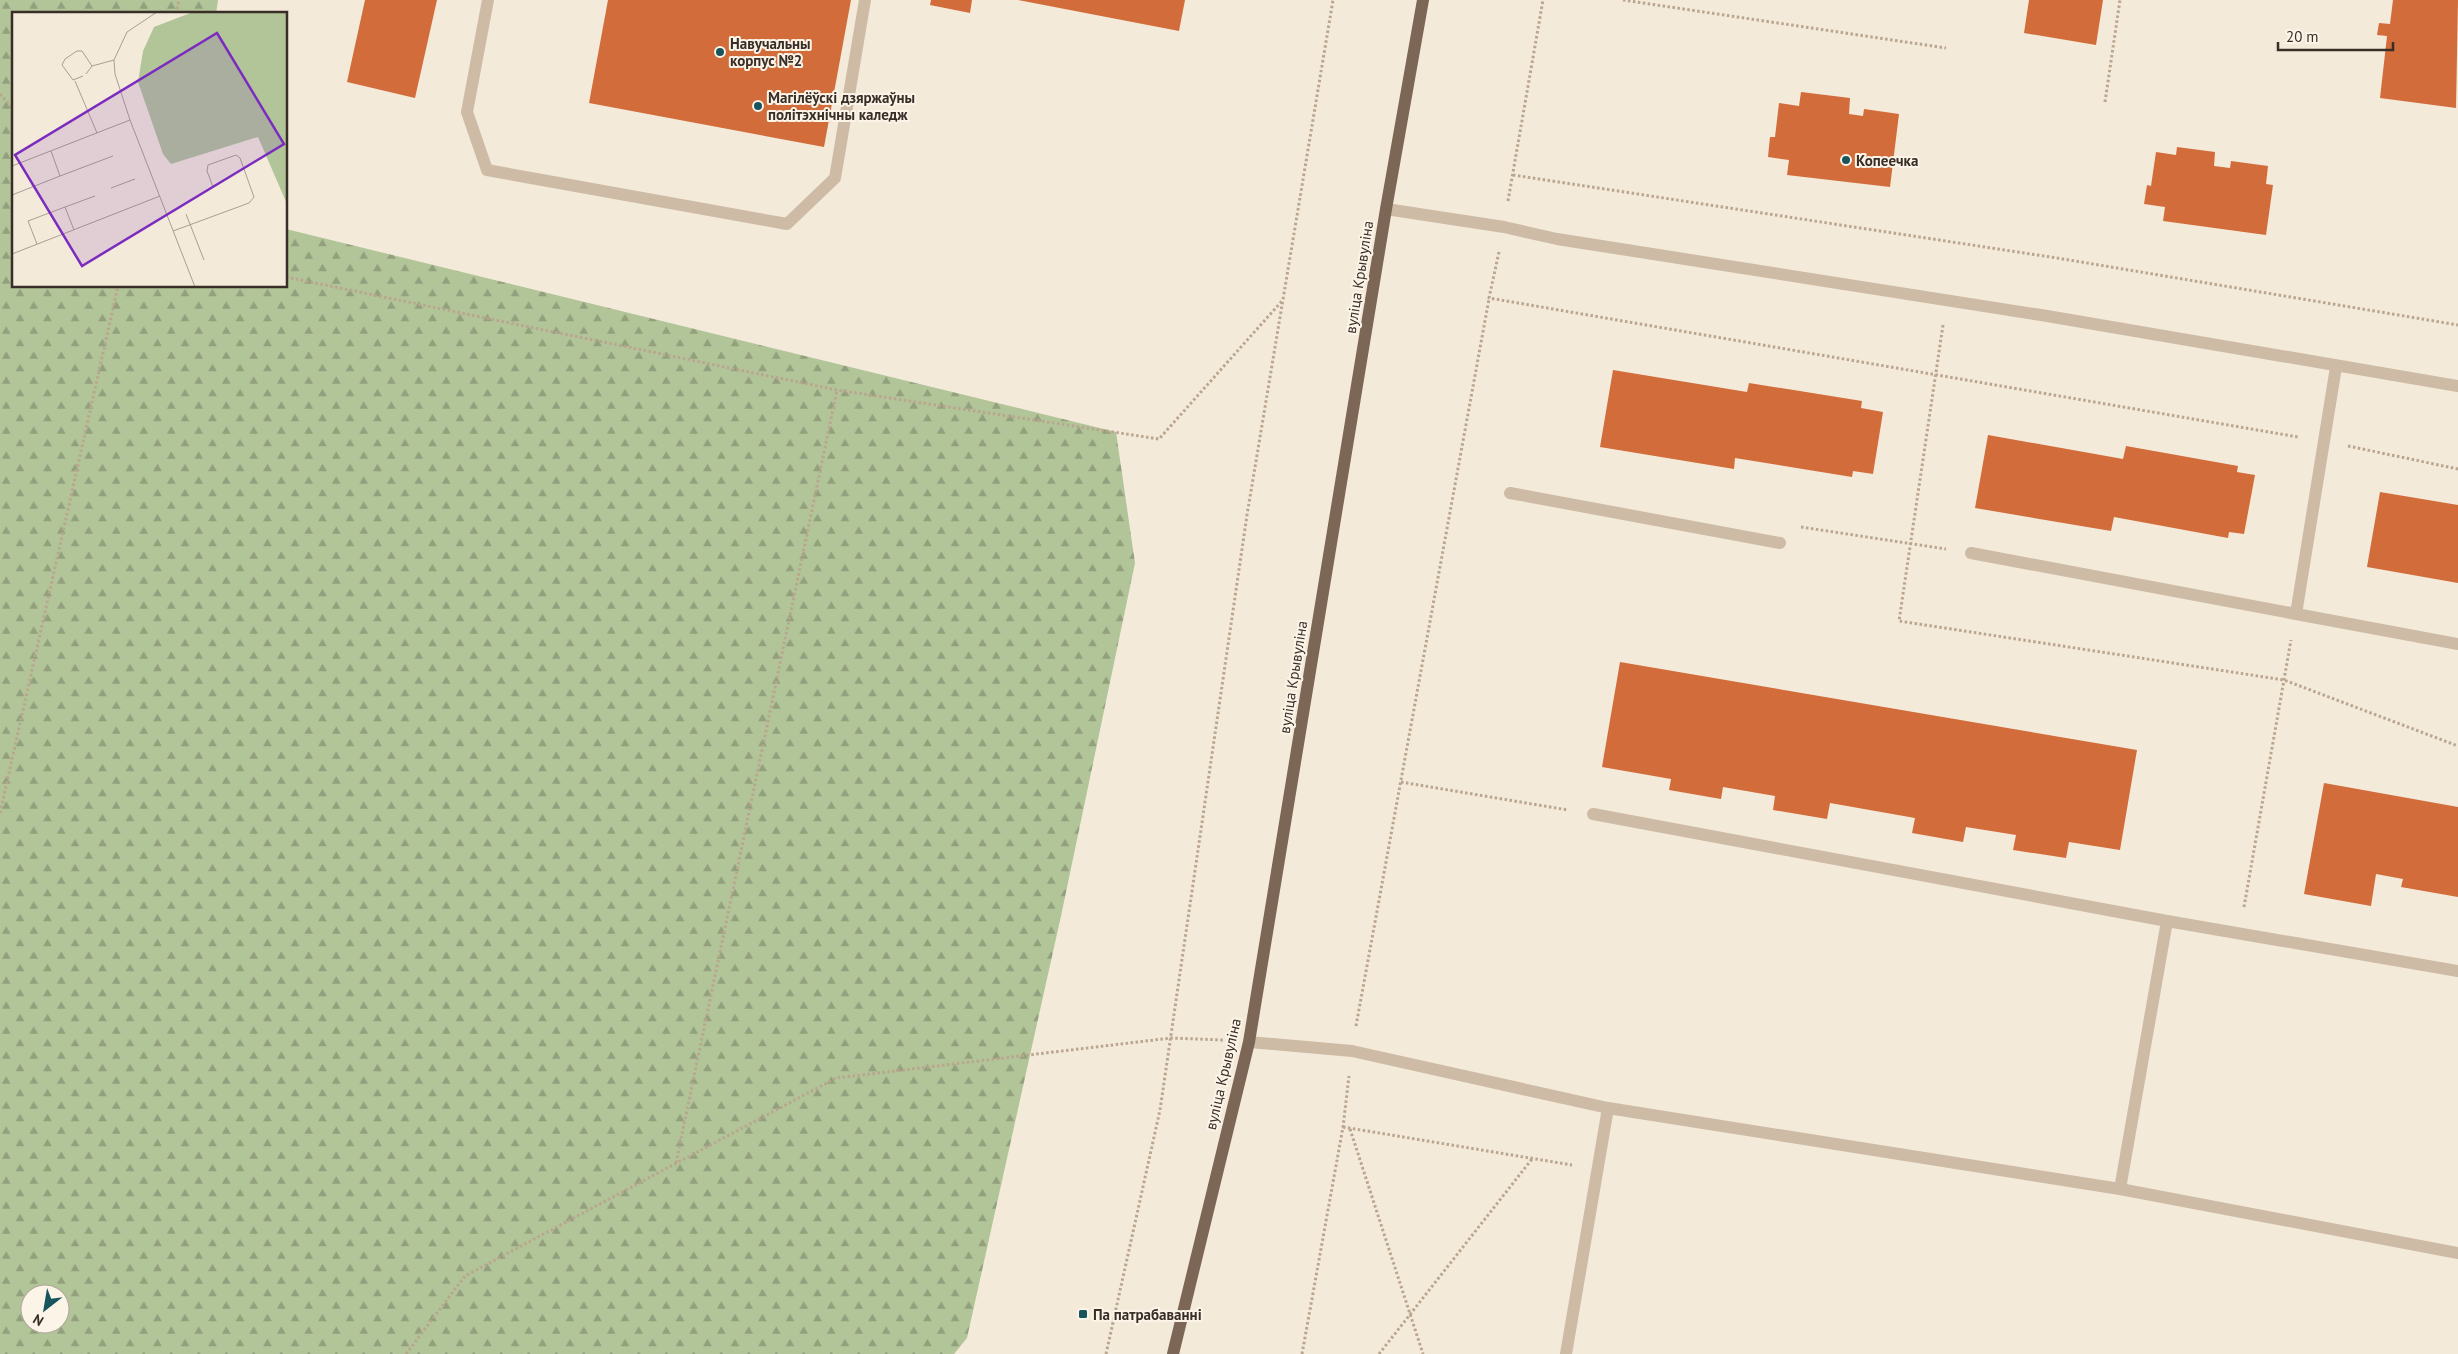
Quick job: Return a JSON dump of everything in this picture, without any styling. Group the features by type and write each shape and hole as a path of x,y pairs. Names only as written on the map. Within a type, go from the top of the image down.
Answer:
{"main road":[{"name":"вуліца Крывуліна","path":"1173,1354 1249,1042 1386,209 1423,0"}],"street":[{"path":"488,0 467,112 487,170 787,224 835,178 866,0"},
{"path":"1386,209 1504,227 1557,239 2047,316 2458,386"},
{"path":"2296,614 2322,441 2336,366"},
{"path":"1510,493 1780,543"},
{"path":"1971,553 2458,644"},
{"path":"1593,814 2167,921 2458,971"},
{"path":"2120,1189 2167,921"},
{"path":"1249,1042 1352,1050 1608,1108 2120,1189 2458,1253"},
{"path":"1566,1354 1608,1108"}],"path":[{"path":"1106,1354 1160,1110 1246,524 1333,0"},
{"path":"1302,1354 1344,1127 1352,1050 1489,298 1504,227 1543,0"},
{"path":"1623,0 1946,48"},
{"path":"2105,102 2120,0"},
{"path":"0,94 12,108"},
{"path":"1513,175 2057,258 2458,326"},
{"path":"288,278 837,390 1159,439 1282,301"},
{"path":"0,813 118,288"},
{"path":"1489,298 2322,441 2458,469"},
{"path":"676,1164 837,390"},
{"path":"1780,543 1783,524 1971,553"},
{"path":"2240,933 2296,614"},
{"path":"1401,782 1593,814"},
{"path":"406,1354 465,1276 836,1078 1171,1038 1249,1042"},
{"path":"1344,1127 1597,1169"},
{"path":"1350,1129 1424,1354"},
{"path":"1379,1354 1532,1159"}],"green space":[{"path":"0,0 218,0 216,12 12,12 12,288 288,288 288,229 1116,432 1135,563 1061,916 967,1338 954,1354 0,1354"}],"building":[{"path":"365,0 437,0 415,98 347,82"},
{"name":"Навучальны корпус №2","path":"608,0 851,0 824,147 589,103"},
{"path":"931,0 972,0 970,13 930,5"},
{"path":"1018,0 1185,0 1179,31"},
{"path":"2029,0 2103,0 2096,45 2024,33"},
{"path":"2393,0 2458,0 2456,108 2380,98 2387,36 2377,35 2379,23 2390,24"},
{"path":"1801,92 1850,98 1849,114 1863,116 1864,109 1899,114 1890,187 1787,175 1789,160 1768,157 1770,137 1775,137 1779,103 1799,106"},
{"path":"2177,147 2215,152 2214,166 2230,168 2231,161 2268,166 2266,184 2273,185 2266,235 2163,221 2165,207 2144,204 2147,185 2151,186 2156,152 2176,155"},
{"path":"1613,370 1747,392 1749,383 1862,401 1861,408 1883,412 1873,474 1853,471 1852,477 1735,458 1734,469 1600,447"},
{"path":"1988,435 2123,459 2126,446 2238,466 2237,472 2255,475 2244,534 2229,532 2228,538 2114,517 2111,531 1975,508"},
{"path":"2380,492 2458,505 2458,583 2367,567"},
{"path":"1620,662 2137,750 2120,850 2069,842 2066,858 2013,850 2016,835 1966,827 1963,842 1912,833 1915,818 1830,803 1827,819 1773,810 1775,796 1723,787 1721,799 1669,790 1671,779 1602,767"},
{"path":"2324,783 2458,807 2458,897 2401,887 2403,879 2376,874 2371,906 2304,894"}],"place":[{"name":"Навучальны корпус №2","path":"720,52"},
{"name":"Магілёўскі дзяржаўны політэхнічны каледж","path":"758,106"},
{"name":"Копеечка","path":"1846,160"},
{"name":"Па патрабаванні","path":"1083,1314"}]}
